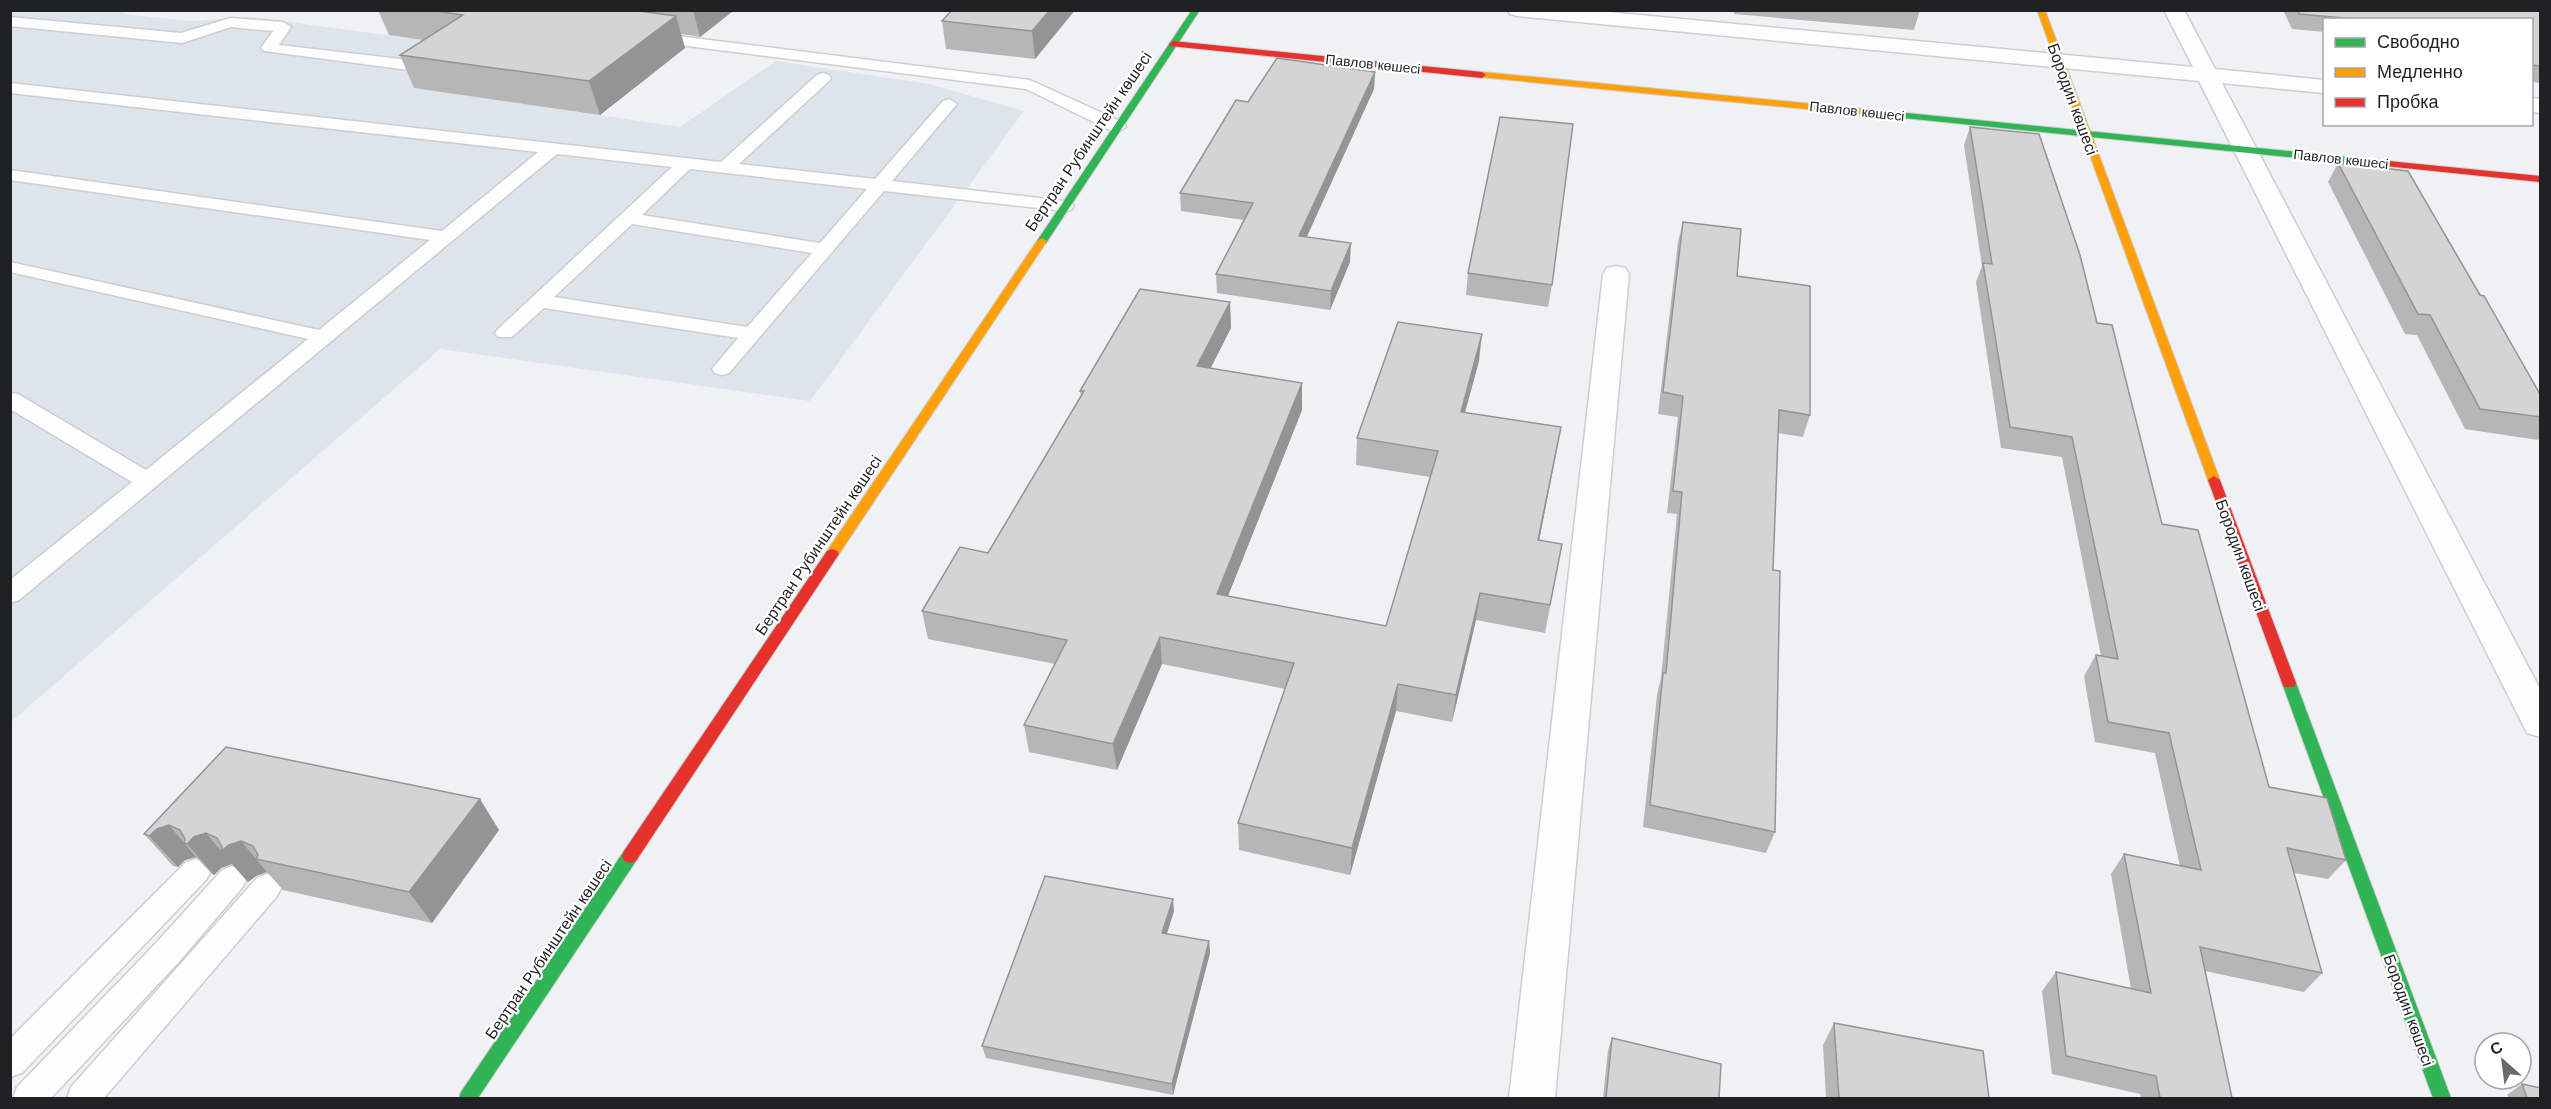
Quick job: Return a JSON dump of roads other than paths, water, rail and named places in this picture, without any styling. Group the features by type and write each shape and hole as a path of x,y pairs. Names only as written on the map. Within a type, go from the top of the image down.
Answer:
{"street":[{"name":"Бертран Рубинштейн көшесі","path":"468,1098 1196,10"},
{"path":"1517,10 2323,86"},
{"name":"Бородин көшесі","path":"2041,10 2442,1098"},
{"path":"2175,10 2541,723"},
{"name":"Павлов көшесі","path":"1173,44 2541,179"},
{"path":"1532,1098 1616,274"}],"lane":[{"path":"10,20 28,10"},
{"path":"10,20 182,38 230,22 283,27 269,48 409,65"},
{"path":"639,36 1030,85 1118,128"},
{"path":"725,168 824,78"},
{"path":"10,88 1065,206"},
{"path":"722,369 948,104"},
{"path":"10,594 553,149"},
{"path":"505,333 686,164"},
{"path":"10,175 446,237"},
{"path":"627,218 825,249"},
{"path":"13,267 324,337"},
{"path":"539,301 753,334"},
{"path":"10,399 148,481"},
{"path":"10,1062 196,871"},
{"path":"29,1098 167,952 232,879"},
{"path":"83,1098 267,887"}]}
